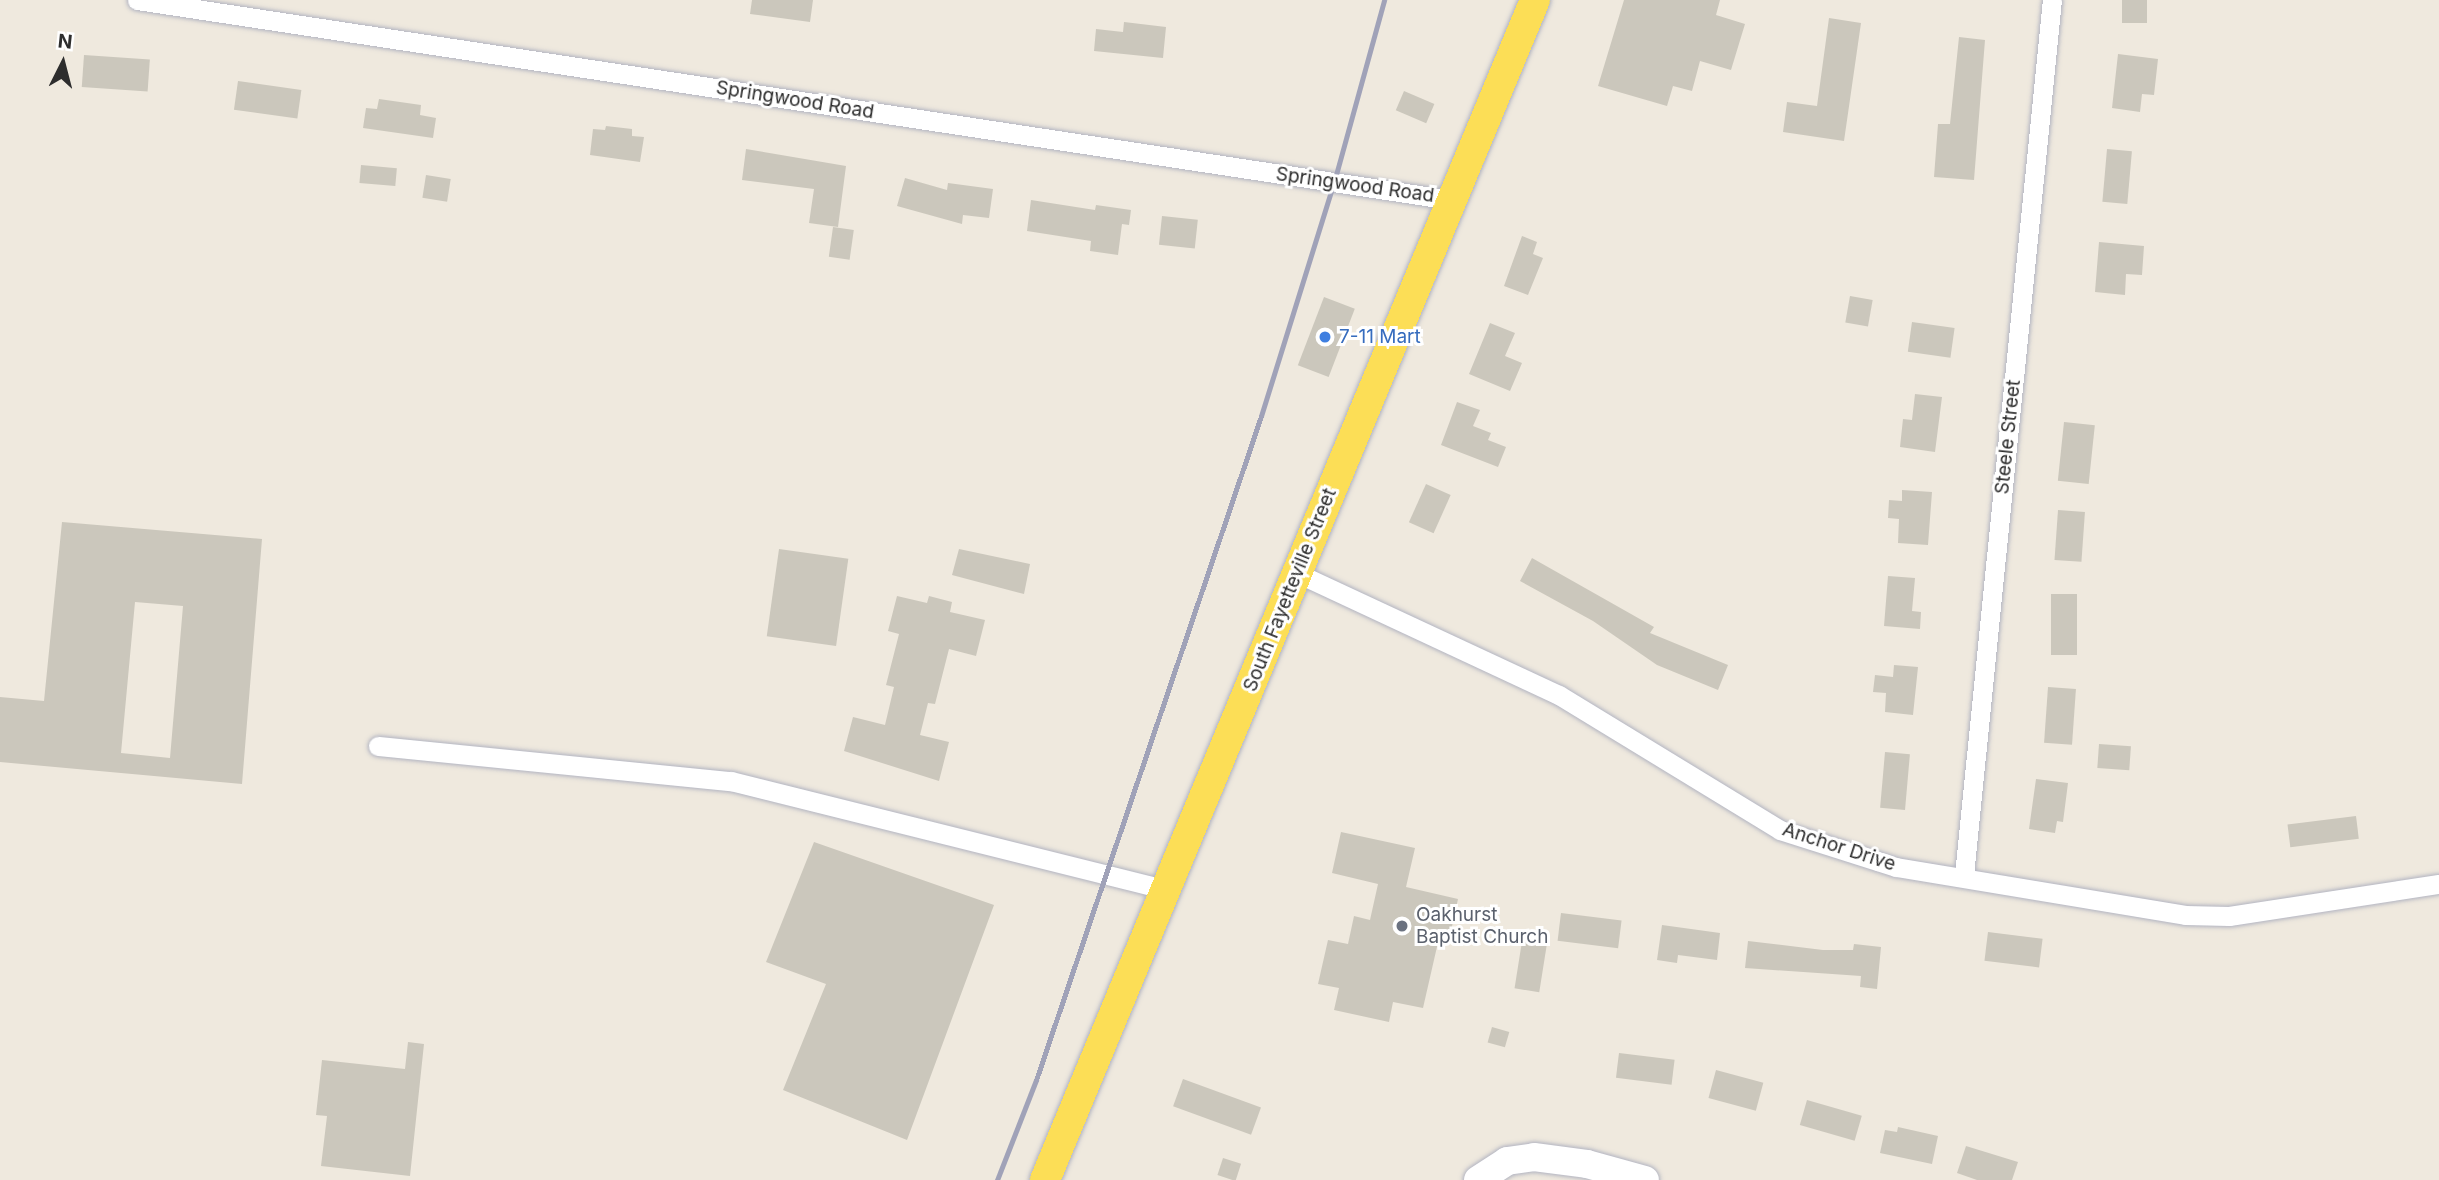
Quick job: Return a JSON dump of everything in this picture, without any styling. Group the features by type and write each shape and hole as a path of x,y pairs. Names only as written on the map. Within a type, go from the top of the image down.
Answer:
{"main road":[{"name":"South Fayetteville Street","path":"1045,1180 1535,0"}],"street":[{"name":"Springwood Road","path":"137,0 1452,200"},
{"name":"Steele Street","path":"1964,875 2052,0"},
{"name":"Anchor Drive","path":"1297,573 1559,695 1780,830 1896,867 1964,875 2185,915 2229,916 2439,884"},
{"path":"378,746 731,780 1167,890"},
{"path":"1478,1180 1507,1161 1534,1157 1587,1164 1645,1180"}],"building":[{"path":"752,0 813,0 810,22 750,14"},
{"path":"1624,0 1720,0 1716,15 1745,24 1731,70 1700,61 1692,91 1673,86 1667,106 1598,86"},
{"path":"2122,0 2147,0 2147,23 2122,23"},
{"path":"1829,18 1861,23 1844,141 1783,132 1787,102 1817,106"},
{"path":"1124,22 1166,27 1163,58 1094,51 1096,29 1123,32"},
{"path":"1959,37 1985,40 1974,180 1934,177 1938,124 1950,124"},
{"path":"2118,54 2158,59 2154,95 2142,94 2140,112 2112,108"},
{"path":"84,55 150,60 148,92 82,87"},
{"path":"238,81 301,90 297,119 234,110"},
{"path":"1404,91 1434,104 1426,123 1396,110"},
{"path":"379,99 421,105 420,115 436,118 433,138 363,128 366,108 377,109"},
{"path":"606,126 632,129 632,136 644,137 640,162 590,155 593,129 605,130"},
{"path":"746,149 846,166 838,227 809,223 814,189 742,180"},
{"path":"2107,149 2132,151 2127,204 2102,202"},
{"path":"361,165 397,168 395,186 359,183"},
{"path":"426,175 451,179 447,202 422,198"},
{"path":"905,178 947,190 948,183 993,189 989,218 963,215 962,224 897,206"},
{"path":"1031,200 1095,210 1096,205 1131,210 1129,225 1122,224 1118,255 1090,251 1091,241 1027,231"},
{"path":"1162,216 1198,220 1195,249 1159,245"},
{"path":"833,227 854,230 850,260 829,257"},
{"path":"1522,236 1537,242 1533,254 1543,258 1528,295 1504,286"},
{"path":"2099,242 2144,246 2142,275 2126,274 2125,295 2095,292"},
{"path":"1850,296 1873,300 1868,327 1845,323"},
{"path":"1324,297 1355,309 1329,377 1298,365"},
{"path":"1912,322 1955,328 1950,358 1908,352"},
{"path":"1490,323 1515,333 1505,356 1522,363 1510,391 1469,374"},
{"path":"1915,394 1942,397 1935,452 1900,447 1903,419 1912,420"},
{"path":"1457,402 1480,410 1473,426 1491,433 1488,440 1506,447 1498,467 1441,445"},
{"path":"2064,422 2095,425 2089,484 2058,481"},
{"path":"1426,484 1451,495 1434,533 1409,522"},
{"path":"1902,490 1932,492 1928,545 1898,543 1899,519 1888,518 1889,500 1902,501"},
{"path":"2058,510 2085,512 2081,562 2055,560"},
{"path":"62,522 262,539 242,784 0,762 0,697 44,701","holes":["135,602 183,606 170,758 121,753"]},
{"path":"779,549 848,559 836,646 767,636"},
{"path":"959,549 1030,564 1024,594 952,575"},
{"path":"1532,558 1654,627 1650,633 1728,665 1718,690 1657,665 1593,621 1520,581"},
{"path":"1888,576 1915,578 1912,611 1921,612 1920,629 1884,626"},
{"path":"2051,594 2077,594 2077,655 2051,655"},
{"path":"897,596 927,603 929,596 952,602 950,612 985,620 976,656 949,649 935,704 928,703 920,735 949,742 939,781 844,751 853,717 885,725 894,687 886,685 899,634 888,631"},
{"path":"1894,665 1918,667 1913,715 1885,712 1886,693 1873,692 1875,675 1893,677"},
{"path":"2048,687 2076,689 2072,745 2044,743"},
{"path":"2099,744 2131,746 2129,770 2097,768"},
{"path":"1885,752 1910,754 1905,810 1880,808"},
{"path":"2036,779 2068,783 2063,822 2057,821 2055,833 2029,829"},
{"path":"2356,816 2359,839 2290,847 2288,824"},
{"name":"Oakhurst Baptist Church","path":"1341,832 1415,848 1406,887 1458,899 1449,940 1439,938 1423,1008 1393,1002 1389,1022 1334,1010 1339,988 1318,984 1328,940 1348,944 1354,916 1370,920 1378,884 1332,873"},
{"path":"814,842 994,905 907,1140 783,1090 826,984 766,962"},
{"path":"1561,913 1622,920 1618,948 1558,941"},
{"path":"1662,925 1720,933 1717,960 1678,955 1677,963 1657,960"},
{"path":"1988,932 2043,939 2039,967 1984,961"},
{"path":"1523,935 1548,939 1539,992 1515,988"},
{"path":"1748,941 1823,950 1853,950 1854,944 1881,947 1877,989 1860,987 1861,976 1745,968"},
{"path":"1492,1027 1509,1032 1505,1047 1488,1042"},
{"path":"408,1042 424,1044 410,1176 321,1166 327,1116 316,1115 322,1060 405,1069"},
{"path":"1619,1053 1675,1060 1672,1085 1616,1078"},
{"path":"1716,1070 1763,1083 1756,1111 1708,1098"},
{"path":"1183,1079 1261,1107 1251,1135 1173,1106"},
{"path":"1807,1100 1862,1116 1855,1141 1800,1125"},
{"path":"1898,1127 1938,1136 1932,1164 1880,1153 1885,1130 1897,1132"},
{"path":"1966,1146 2018,1162 2012,1180 1977,1180 1957,1173"},
{"path":"1223,1158 1241,1164 1236,1180 1217,1175"}],"railway":[{"path":"997,1180 1036,1080 1261,416 1334,182 1384,0"}],"place":[{"name":"7-11 Mart","path":"1325,337"},
{"name":"Oakhurst Baptist Church","path":"1402,926"}]}
